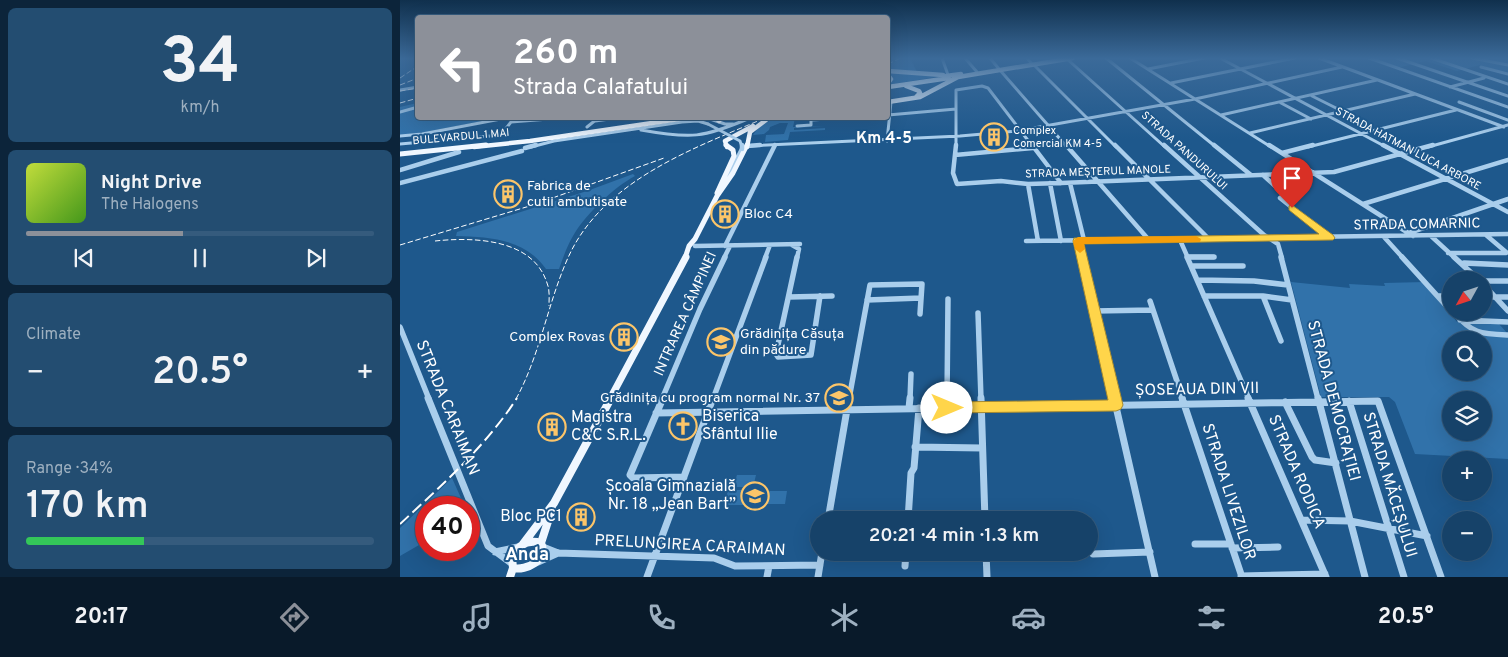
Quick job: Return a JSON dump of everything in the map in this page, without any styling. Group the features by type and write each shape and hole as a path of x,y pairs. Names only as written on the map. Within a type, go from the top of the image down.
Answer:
{"main road":[{"path":"890,85 909,86 919,90 918,95 906,100"},
{"path":"890,102 925,95 938,85"},
{"name":"BULEVARDUL 1 MAI","path":"400,153 523,147 541,138 656,120"},
{"path":"523,147 530,141 672,120"},
{"path":"532,565 518,570 511,569 513,554 554,503 718,196 734,156 734,152 724,143 727,139 764,120"},
{"path":"718,196 727,184 748,136 753,129 765,120"},
{"path":"736,135 748,136"},
{"path":"523,577 542,555 542,545 554,503"},
{"path":"521,545 533,541 542,545"}],"street":[{"path":"1013,85 1149,240"},
{"path":"1054,85 1209,239"},
{"name":"STRADA PANDURULUI","path":"1096,85 1268,238"},
{"path":"1139,85 1252,176"},
{"path":"1173,85 1411,235 1508,199"},
{"path":"627,130 692,121 708,124 740,141 744,148 787,143 887,141 957,136 1049,126 1195,99 1257,85"},
{"name":"STRADA HATMAN LUCA ARBORE","path":"1270,85 1508,212"},
{"path":"1221,115 1357,85"},
{"path":"1391,85 1508,127"},
{"path":"1439,85 1508,109"},
{"path":"1447,88 1460,85"},
{"path":"1474,85 1508,96"},
{"path":"1033,148 955,154 957,136 956,90 982,86 988,88 1061,183"},
{"path":"400,90 415,88"},
{"path":"1447,88 1501,105 1508,109"},
{"path":"1498,93 1508,90"},
{"path":"1250,134 1416,94"},
{"path":"1311,96 1342,112"},
{"path":"1281,102 1311,119"},
{"path":"1459,102 1508,120"},
{"path":"1501,105 1508,103"},
{"path":"400,112 415,108"},
{"path":"890,115 956,109"},
{"path":"1282,154 1458,110"},
{"path":"400,136 422,134 496,120"},
{"path":"400,144 501,135 511,122 536,120"},
{"path":"587,127 595,121 602,120"},
{"path":"400,183 495,157 523,147 686,120"},
{"path":"718,120 726,126"},
{"path":"635,129 683,136 707,135 745,120"},
{"path":"797,126 811,125 811,120"},
{"path":"887,141 889,120"},
{"name":"STRADA MEȘTERUL MANOLE","path":"955,154 953,173 958,184 1001,181 1028,184 1070,183 1338,172 1503,126"},
{"path":"413,143 422,134"},
{"name":"INTRAREA CÂMPINEI","path":"684,477 633,478 630,475 727,246 775,145"},
{"path":"400,170 459,152"},
{"path":"1363,204 1508,160"},
{"path":"1263,175 1285,195 1280,198 1329,238"},
{"path":"1050,183 1061,241"},
{"path":"1070,183 1094,311 1156,577"},
{"path":"1028,184 1038,241"},
{"name":"STRADA COMARNIC","path":"1026,241 1508,234"},
{"path":"1485,235 1507,254"},
{"path":"1431,236 1471,271"},
{"path":"1384,237 1442,301"},
{"path":"1268,238 1278,244 1278,240 1283,238"},
{"name":"STRADA RODICA","path":"1180,240 1326,576"},
{"path":"792,244 799,249 776,354 778,357 810,355 820,296"},
{"path":"692,246 800,244"},
{"name":"STRADA DEMOCRAȚIEI","path":"1278,244 1365,577"},
{"path":"647,577 770,245"},
{"path":"1448,253 1507,254"},
{"path":"1188,256 1214,257"},
{"path":"1463,263 1508,265"},
{"path":"1192,266 1243,266"},
{"path":"1198,280 1254,281 1288,285"},
{"path":"1492,281 1508,281"},
{"path":"830,511 870,285 922,284 920,314"},
{"path":"1492,294 1508,311"},
{"path":"789,297 832,296"},
{"path":"1204,296 1263,296 1292,300"},
{"path":"1263,296 1281,341"},
{"path":"1495,297 1508,297"},
{"path":"867,300 921,298"},
{"path":"947,408 948,299"},
{"name":"STRADA LIVEZILOR","path":"1150,301 1242,576"},
{"path":"1094,311 1153,310"},
{"path":"978,312 985,511"},
{"path":"1461,321 1468,330 1474,333 1508,335"},
{"path":"1484,321 1508,322"},
{"name":"STRADA CARAIMAN","path":"400,328 488,546 511,569"},
{"path":"909,408 911,374"},
{"name":"ȘOSEAUA DIN VII","path":"656,413 1319,400 1378,401 1427,536"},
{"name":"STRADA MĂCEȘULUI","path":"1349,401 1404,577"},
{"path":"1285,402 1312,458 1336,463"},
{"path":"908,511 910,473 914,468 919,408"},
{"path":"915,447 982,448"},
{"path":"1302,520 1350,522 1427,536 1442,577"},
{"path":"1195,544 1278,548"},
{"path":"494,552 521,545"},
{"name":"PRELUNGIREA CARAIMAN","path":"542,545 558,553 714,558 735,566 820,565"},
{"path":"1098,554 1150,552"},
{"name":"PRELUNGIREA CARAIMAN","path":"532,565 558,553"},
{"path":"818,577 821,561"},
{"path":"905,561 905,566"},
{"path":"986,561 987,577"},
{"path":"767,577 769,566"},
{"path":"1242,576 1326,576"}],"shaded area":[{"path":"415,103 415,120 488,120 400,135 400,107"},
{"path":"771,120 795,120 793,127 825,126 794,128 794,130 825,128 825,130 790,132 788,140 765,142 766,135 784,134 788,123 780,123 770,127 764,134 753,135 760,125"},
{"path":"633,174 635,176 609,194 585,219 571,240 559,269 546,269 528,251 506,242 482,237 456,236 457,232 587,191"},
{"path":"1291,282 1350,288 1349,284 1385,286 1384,283 1425,282 1442,303 1442,321 1499,324 1508,334 1508,459 1492,458 1492,451 1442,451 1442,455 1415,454 1395,402 1389,397 1321,397"},
{"path":"737,475 756,475 753,487 733,487"},
{"path":"452,478 460,496 433,496"},
{"path":"728,490 756,490 752,505 724,505"},
{"path":"763,491 787,491 785,504 760,504"},
{"path":"415,514 415,547 400,556 400,528"}],"railway":[{"path":"400,91 415,88"},
{"path":"400,103 415,99"},
{"path":"516,399 531,365 567,260 582,232 602,209 625,189 651,171 708,142 760,120"},
{"path":"400,245 533,205 664,158"},
{"path":"435,241 483,241 515,249 529,257 540,268 548,286 549,306"},
{"path":"400,524 477,449 505,416 517,398"}],"slow traffic":[{"path":"1080,249 1078,241 1196,239"}],"place":[{"name":"Complex Comercial KM 4-5","path":"994,137"},
{"name":"Fabrica de cutii ambutisate","path":"508,194"},
{"name":"Bloc C4","path":"725,214"},
{"name":"Complex Rovas","path":"624,337"},
{"name":"Grădinița Căsuța din pădure","path":"721,342"},
{"name":"Grădinița cu program normal Nr. 37","path":"839,398"},
{"name":"Biserica Sfântul Ilie","path":"683,426"},
{"name":"Magistra C&C S.R.L.","path":"552,427"},
{"name":"Școala Gimnazială Nr. 18 „Jean Bart”","path":"755,496"},
{"name":"Bloc PC1","path":"581,517"}],"district":[{"name":"Km 4-5","path":"884,139"},
{"name":"Anda","path":"527,555"}],"route":[{"path":"947,408 1116,405 1078,241 1329,238 1292,208"}]}
